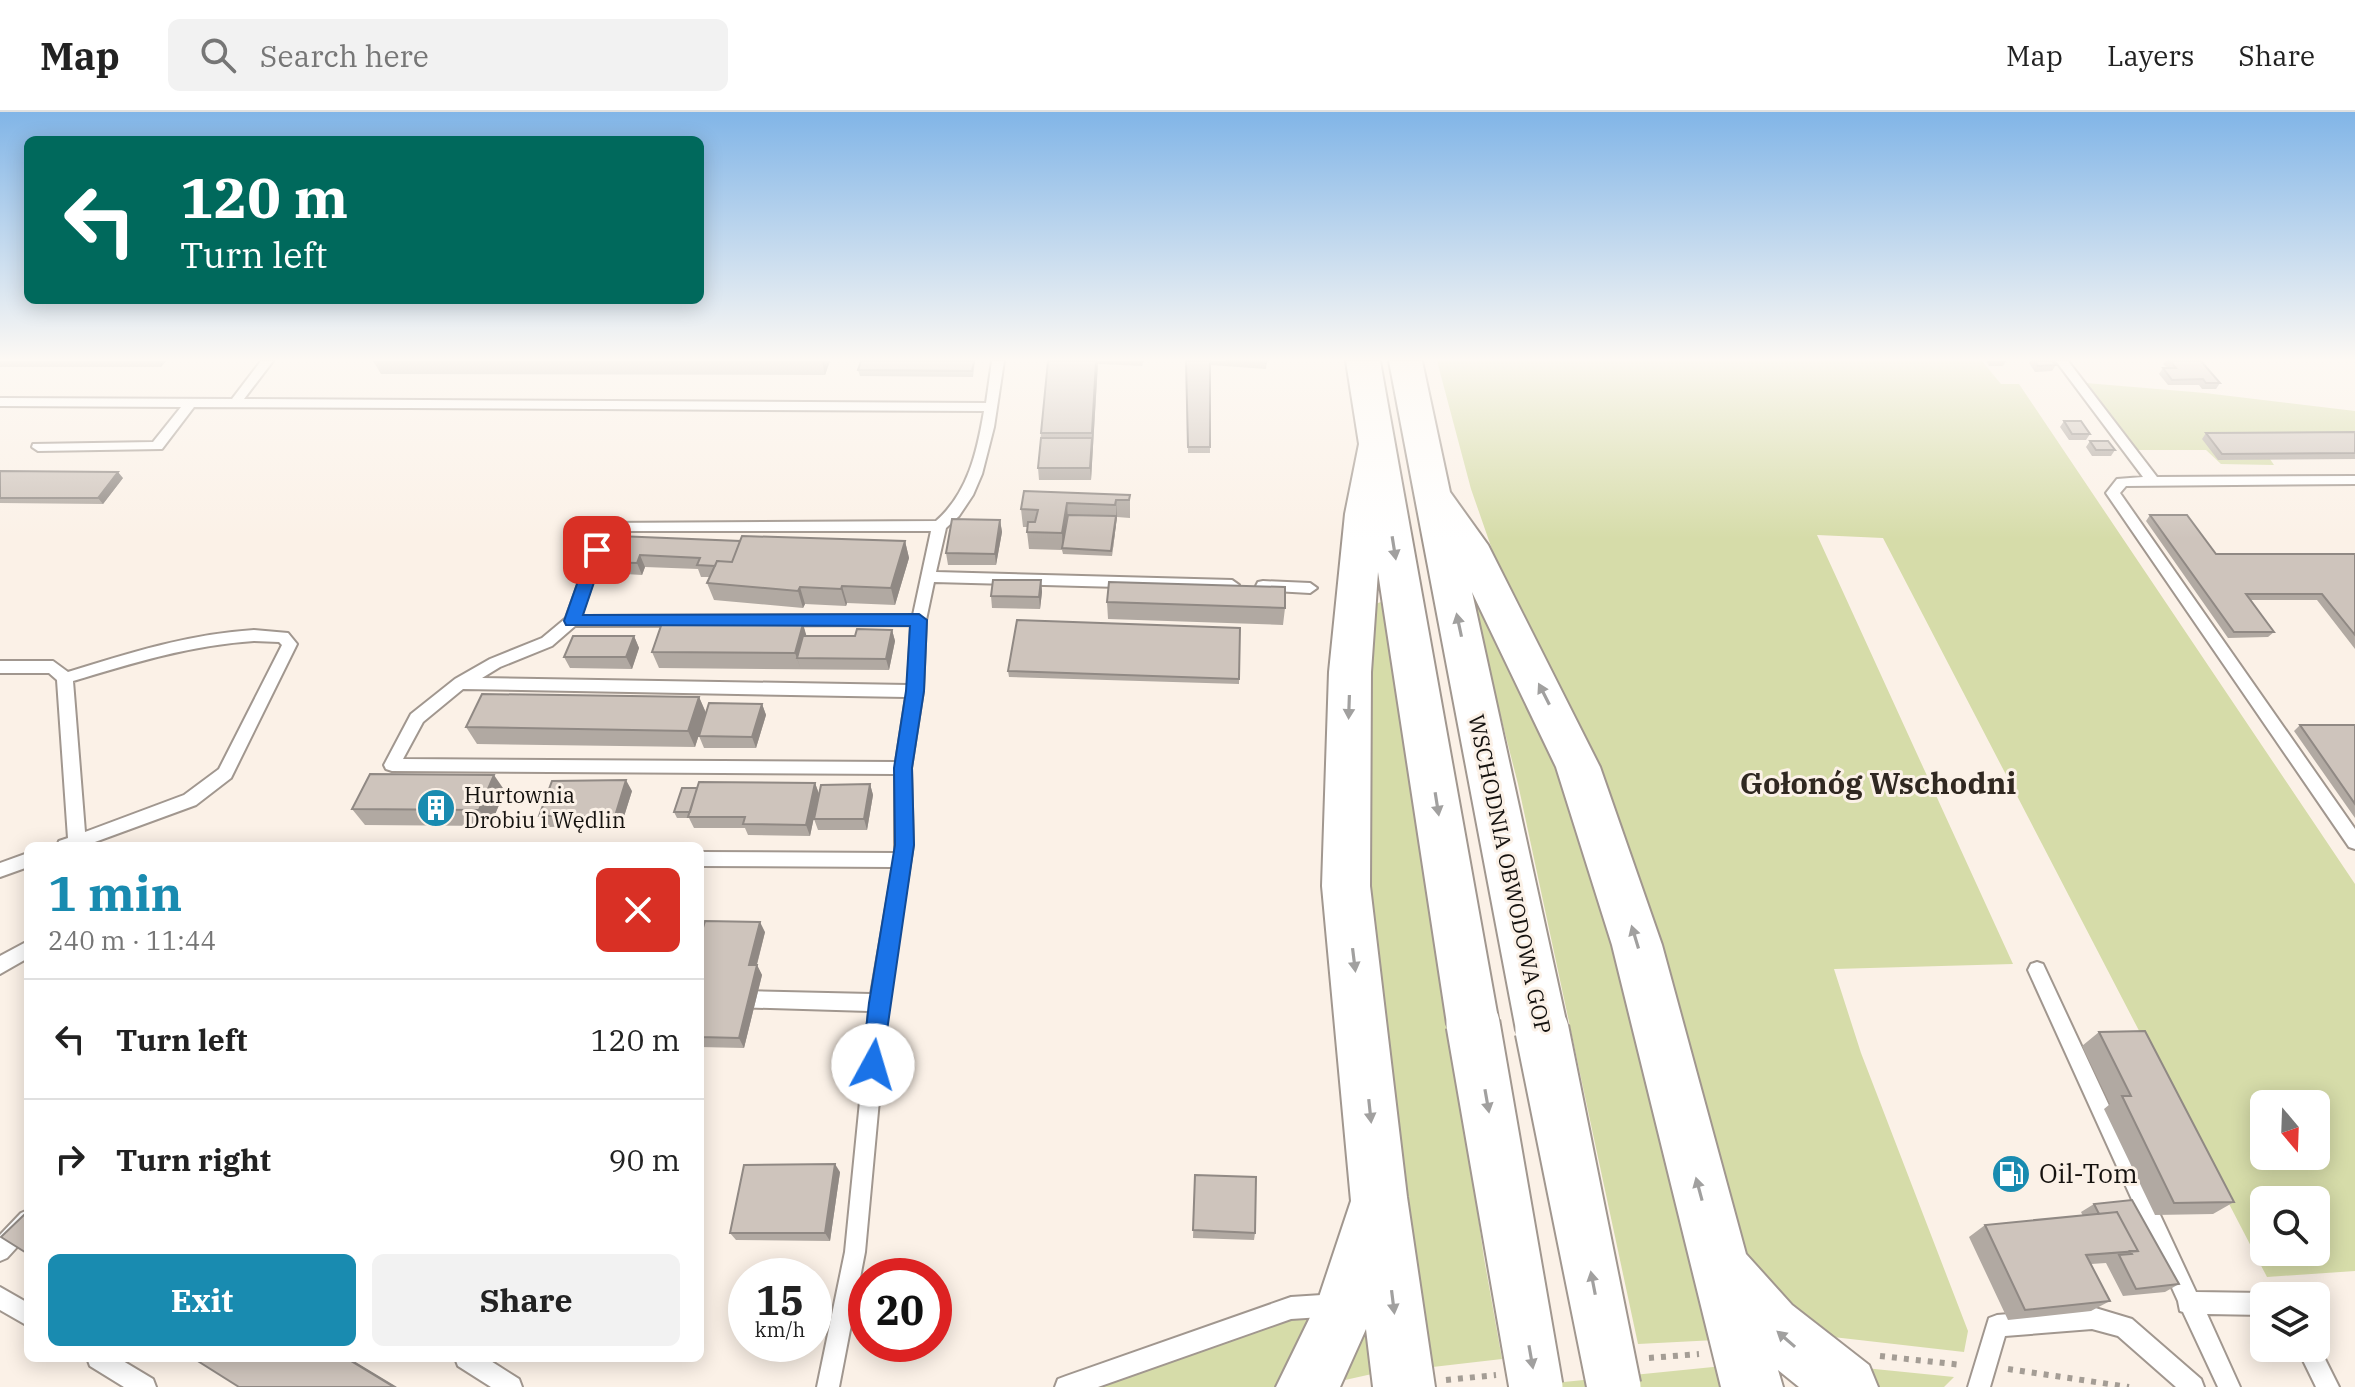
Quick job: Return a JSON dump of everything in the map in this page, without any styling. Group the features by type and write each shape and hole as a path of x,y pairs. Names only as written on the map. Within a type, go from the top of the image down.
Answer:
{"highway":[{"path":"1373,420 1536,1387"},
{"name":"WSCHODNIA OBWODOWA GOP","path":"1417,420 1614,1387"},
{"path":"1377,443 1364,514 1350,672 1346,886 1379,1197 1404,1387"},
{"path":"1431,492 1469,545 1578,767 1637,945 1752,1387"},
{"path":"1307,1387 1324,1359 1347,1305 1379,1197"},
{"path":"1719,1264 1746,1300 1771,1326 1847,1387"}],"lane":[{"path":"38,447 157,446 177,420"},
{"path":"903,768 392,765 417,718 460,683 495,663 547,642 572,621 605,526 939,526 951,518 984,456 989,420"},
{"path":"2107,420 2153,482"},
{"path":"2355,480 2122,482 2113,493 2355,842"},
{"path":"828,1387 855,1252 879,1003 905,845 903,768 915,691 919,620 939,526"},
{"path":"928,577 1310,588"},
{"path":"572,621 919,620"},
{"path":"65,678 200,638 263,635 283,637 290,644 225,773 190,800 76,842"},
{"path":"0,667 53,667 65,678 71,842"},
{"path":"460,683 915,691"},
{"path":"704,859 902,860"},
{"path":"0,870 24,861"},
{"path":"0,966 24,951"},
{"path":"2037,970 2229,1387"},
{"path":"704,998 879,1003"},
{"path":"0,1251 24,1224"},
{"path":"0,1298 24,1313"},
{"path":"2188,1303 2250,1304"},
{"path":"1066,1387 1291,1308 1347,1305"},
{"path":"1979,1387 1997,1326 2092,1318 2124,1327 2193,1387"},
{"path":"104,1362 145,1387"},
{"path":"472,1362 511,1387"},
{"path":"2315,1362 2328,1387"}],"green space":[{"path":"1453,420 2044,420 2355,884 2355,1271 2267,1277 2261,1266 2330,1266 2330,1186 2250,1186 2250,1244 1883,538 1817,535 2013,964 1834,969 1861,1053 1968,1331 1964,1352 1798,1333 1736,1250 1471,489"},
{"path":"2115,420 2355,420 2355,438 2218,460 2270,459 2274,465 2221,464 2206,450 2137,450"},
{"path":"1477,590 1526,684 1588,846 1716,1340 1638,1344 1518,784 1469,592"},
{"path":"1381,602 1432,894 1484,1258 1502,1359 1424,1368 1367,909 1372,605"},
{"path":"1368,1313 1381,1372 1336,1382"},
{"path":"1301,1317 1307,1319 1312,1331 1280,1387 1083,1387"},
{"path":"1835,1365 1954,1377 1944,1387 1877,1387"},
{"path":"1723,1366 1725,1387 1514,1387"}],"building":[{"path":"1042,420 1093,420 1092,433 1041,433"},
{"path":"1187,420 1210,420 1210,447 1188,447"},
{"path":"2064,421 2081,421 2090,434 2072,434"},
{"path":"2355,432 2355,453 2222,454 2206,433"},
{"path":"1041,438 1092,438 1090,468 1038,468"},
{"path":"2090,441 2108,441 2115,450 2096,450"},
{"path":"0,471 118,472 98,498 0,498"},
{"path":"1024,491 1130,495 1129,500 1116,500 1115,505 1067,503 1062,533 1027,532 1028,522 1035,522 1038,510 1021,509"},
{"path":"1068,515 1116,516 1111,551 1062,548"},
{"path":"2150,515 2187,515 2216,554 2355,554 2355,635 2322,594 2246,594 2274,632 2234,632"},
{"path":"952,519 1000,520 995,554 946,553"},
{"path":"617,536 740,541 732,562 717,561 715,566 697,565 700,558 640,555 637,563 603,562"},
{"path":"742,536 905,541 891,588 800,587 798,591 707,583 717,561 732,562"},
{"path":"993,580 1041,580 1039,597 991,596"},
{"path":"1109,582 1285,587 1285,608 1107,602"},
{"path":"1017,620 1240,628 1239,679 1008,671"},
{"path":"662,623 803,624 795,653 652,652"},
{"path":"857,629 892,630 886,659 797,658 803,636 855,636"},
{"path":"573,636 634,636 626,657 564,657"},
{"path":"482,694 699,697 688,731 466,727"},
{"path":"709,703 762,704 752,737 699,736"},
{"path":"2300,725 2355,725 2355,804"},
{"path":"370,774 494,775 479,810 352,809"},
{"path":"626,780 615,816 539,816 552,781"},
{"path":"699,782 815,783 806,825 743,824 745,817 688,817"},
{"path":"870,784 864,819 814,819 821,785"},
{"path":"682,788 697,788 690,812 674,812"},
{"path":"705,921 760,922 749,965 757,965 739,1038 704,1037"},
{"path":"2145,1031 2234,1202 2174,1203 2122,1096 2131,1096 2099,1032"},
{"path":"835,1164 825,1233 730,1233 744,1165"},
{"path":"1195,1175 1256,1177 1255,1233 1193,1230"},
{"path":"2132,1200 2179,1284 2136,1289 2119,1255 2138,1251 2117,1212 2099,1214 2094,1204"},
{"path":"2117,1212 2138,1251 2086,1255 2110,1301 2025,1310 1985,1225"},
{"path":"24,1215 24,1251 1,1237"},
{"path":"199,1362 353,1362 394,1387 239,1387"}],"place":[{"name":"Hurtownia Drobiu i Wędlin","path":"436,808"},
{"name":"Oil-Tom","path":"2011,1174"}],"district":[{"name":"Gołonóg Wschodni","path":"1878,784"}],"route":[{"path":"597,550 572,621 919,620 915,691 903,768 905,845 879,1003 873,1065"}]}
